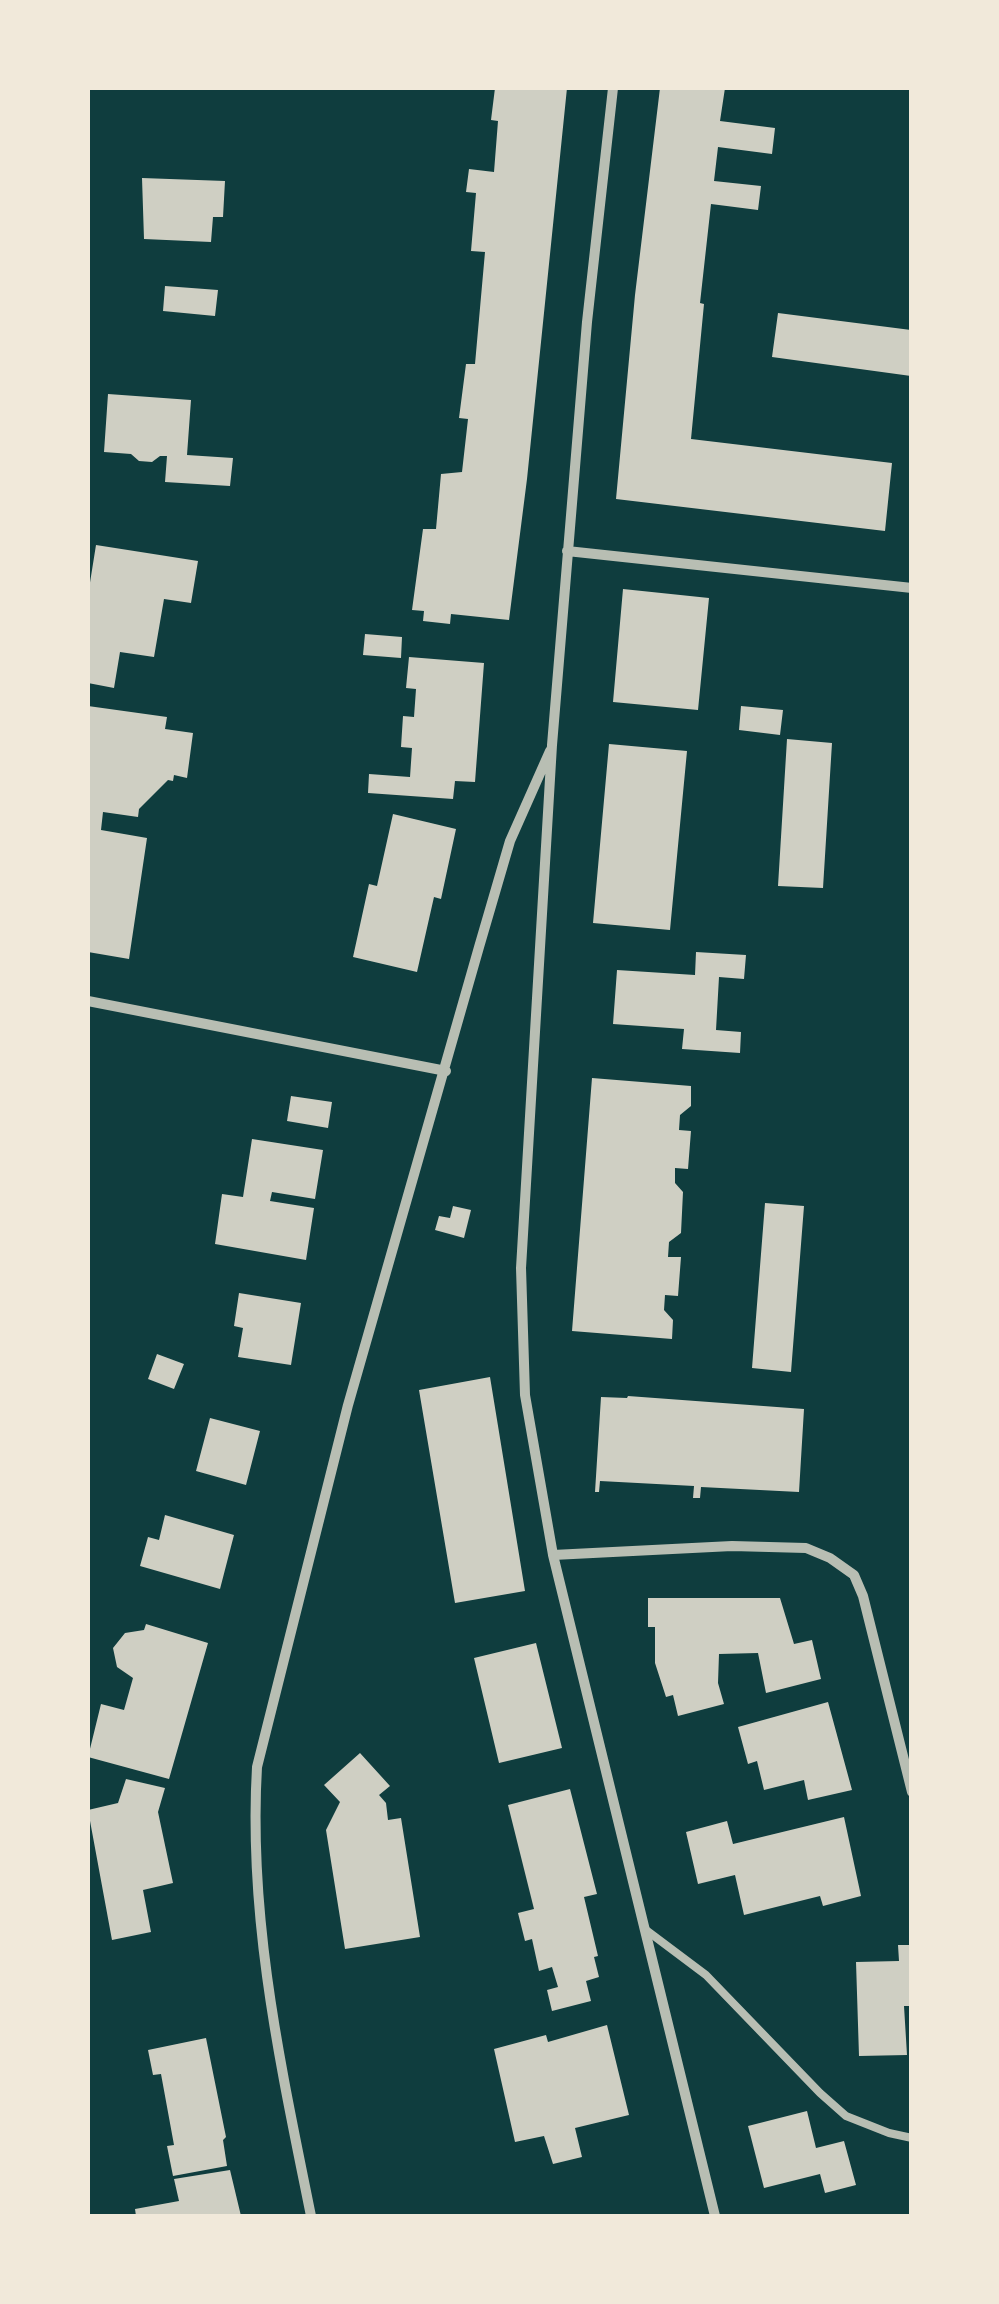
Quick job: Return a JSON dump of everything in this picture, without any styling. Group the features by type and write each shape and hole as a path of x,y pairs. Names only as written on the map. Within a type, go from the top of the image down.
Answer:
{"street":[{"path":"614,88 587,322 552,745 521,1268 525,1395 553,1555 715,2216"},
{"path":"567,551 911,588"},
{"path":"310,2216 272,2020 260,1931 254,1822 257,1767 348,1405 510,841 552,745"},
{"path":"88,1001 446,1071"},
{"path":"553,1555 732,1546 806,1548 830,1558 854,1575 863,1596 912,1792"}],"lane":[{"path":"911,588 912,578"},
{"path":"642,1928 706,1975 846,2116 912,2138"}],"building":[{"path":"495,88 567,88 509,620 451,614 450,624 423,621 424,611 412,610 423,529 436,529 441,474 462,472 468,419 459,418 466,364 475,364 485,252 471,251 476,193 466,192 469,169 494,172 498,121 491,120"},
{"path":"660,88 725,88 720,121 775,128 772,154 718,147 714,181 761,186 758,210 711,204 691,439 892,463 885,531 616,499"},
{"path":"142,178 225,181 223,217 213,217 211,242 144,239"},
{"path":"165,286 218,290 215,316 163,311"},
{"path":"778,313 911,330 911,376 772,357"},
{"path":"108,394 191,400 187,455 233,458 230,486 165,482 167,456 152,462 139,461 131,454 104,452"},
{"path":"96,545 198,561 191,603 164,599 154,657 120,652 114,688 88,683 88,595"},
{"path":"623,589 709,598 698,710 613,702"},
{"path":"365,634 402,637 401,658 363,655"},
{"path":"409,657 484,663 475,782 455,781 453,799 368,793 369,774 410,777 412,748 401,747 403,716 414,717 416,689 406,688"},
{"path":"88,706 167,717 165,729 193,733 187,778 174,775 173,781 168,780 139,809 138,817 103,812 101,830 147,838 129,959 88,952"},
{"path":"741,706 783,710 780,735 739,730"},
{"path":"787,739 832,743 823,888 778,886"},
{"path":"609,744 687,751 670,930 593,923"},
{"path":"393,814 456,829 441,899 434,897 417,972 353,957 369,884 377,886"},
{"path":"696,952 746,955 744,979 719,977 716,1030 741,1032 740,1053 682,1049 684,1029 613,1024 617,970 695,975"},
{"path":"592,1078 691,1086 691,1106 680,1115 679,1130 691,1131 688,1169 675,1168 675,1183 683,1192 681,1233 669,1242 668,1257 681,1257 678,1296 665,1295 664,1310 673,1320 672,1339 572,1331"},
{"path":"291,1096 332,1102 328,1128 287,1121"},
{"path":"252,1139 323,1150 315,1199 272,1192 270,1201 314,1208 306,1260 215,1244 222,1194 243,1197"},
{"path":"765,1203 804,1206 791,1372 752,1368"},
{"path":"453,1206 471,1210 464,1238 435,1230 439,1216 450,1218"},
{"path":"239,1293 301,1303 291,1365 238,1357 243,1328 234,1326"},
{"path":"157,1354 184,1364 174,1389 148,1379"},
{"path":"490,1377 525,1591 455,1603 419,1390"},
{"path":"601,1397 804,1409 799,1492 701,1487 700,1498 693,1498 694,1486 600,1481 599,1492 595,1492"},
{"path":"210,1418 260,1431 246,1485 196,1471"},
{"path":"165,1515 234,1535 220,1589 140,1566 148,1537 159,1540"},
{"path":"648,1598 780,1598 794,1644 812,1640 821,1679 766,1693 758,1653 719,1654 718,1683 724,1704 678,1716 673,1695 666,1697 655,1663 655,1627 648,1627"},
{"path":"146,1624 208,1643 169,1779 88,1757 101,1704 124,1710 133,1678 117,1667 113,1648 125,1633 144,1630"},
{"path":"536,1643 562,1748 499,1763 474,1658"},
{"path":"828,1702 852,1790 808,1800 804,1780 764,1790 757,1761 748,1764 738,1727"},
{"path":"360,1753 390,1786 379,1795 386,1803 388,1820 401,1818 420,1937 345,1949 326,1830 340,1802 324,1785"},
{"path":"126,1779 165,1788 158,1812 173,1883 143,1890 151,1932 112,1940 88,1810 118,1803"},
{"path":"570,1789 597,1894 584,1897 599,1977 586,1981 591,2001 552,2011 547,1990 558,1987 552,1967 539,1971 532,1939 525,1941 518,1913 534,1909 508,1805"},
{"path":"844,1817 861,1896 823,1906 820,1896 744,1915 735,1875 698,1884 686,1832 727,1821 733,1844"},
{"path":"898,1945 911,1945 911,2006 904,2006 907,2055 859,2056 856,1962 899,1961"},
{"path":"607,2025 629,2115 575,2128 582,2157 553,2164 544,2136 515,2142 494,2049 546,2035 548,2042"},
{"path":"206,2038 226,2137 223,2140 227,2166 173,2176 167,2146 174,2145 161,2074 153,2075 148,2050"},
{"path":"807,2111 816,2148 844,2141 856,2185 825,2193 820,2174 764,2188 748,2126"},
{"path":"230,2170 241,2216 136,2216 135,2209 179,2201 174,2179"}]}
